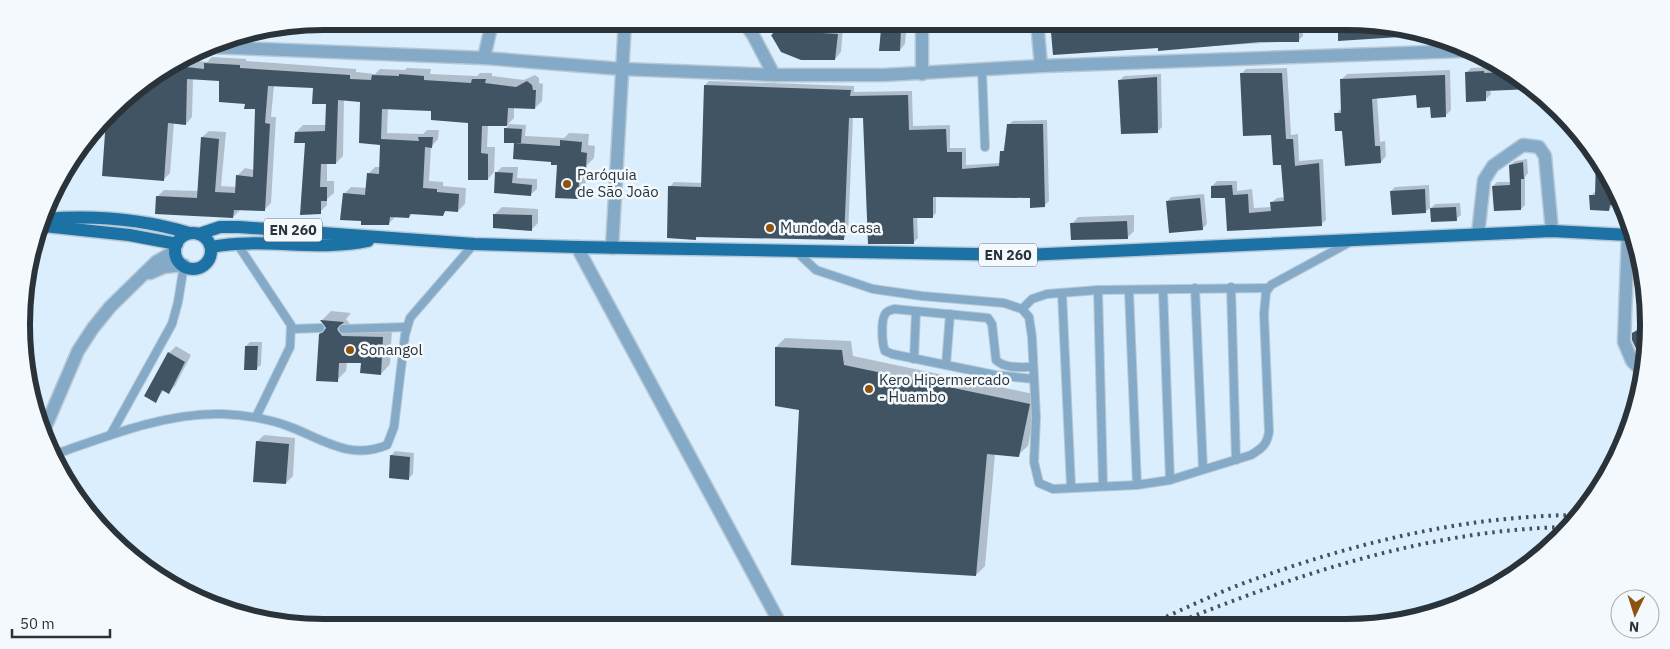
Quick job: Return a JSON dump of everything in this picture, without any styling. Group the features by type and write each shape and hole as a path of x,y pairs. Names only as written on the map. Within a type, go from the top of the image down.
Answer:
{"main road":[{"path":"47,226 129,234 176,248 184,266 190,268 204,265 208,260 211,247 205,236 165,226 114,218 50,218"},
{"name":"EN 260","path":"176,248 182,237 220,228 238,227 474,244 577,248 1025,255 1259,246 1355,239 1552,231 1626,235"},
{"name":"EN 260","path":"211,247 236,242 333,245 387,237"}],"street":[{"path":"484,58 490,30"},
{"path":"612,248 624,30"},
{"path":"749,30 774,75"},
{"path":"922,30 922,74"},
{"path":"1038,30 1041,66"},
{"path":"225,48 484,58 622,69 774,75 922,74 1041,66 1450,49"},
{"path":"1478,234 1484,180 1493,166 1523,145 1539,147 1545,156 1552,231"},
{"path":"1628,241 1624,342 1632,361 1637,366"},
{"path":"47,423 78,351 110,307 145,275 156,262 176,248"},
{"path":"577,248 778,619"},
{"path":"145,275 164,267 184,266"}],"lane":[{"path":"982,70 984,147"},
{"path":"1022,309 1032,299 1047,294 1098,290 1268,288 1355,239"},
{"path":"236,242 292,329 290,347 256,417"},
{"path":"59,453 111,434 183,416 221,414 256,417 293,428 325,443 351,450 372,452 387,445 394,427 407,328 410,318 474,244"},
{"path":"797,252 816,270 874,289 922,296 1004,303 1022,309 1029,317 1034,379 1036,417 1034,462 1039,483 1053,489 1071,486 1137,485 1170,480 1251,455 1263,448 1268,441 1269,417 1264,314 1268,288"},
{"path":"111,434 172,324 184,266"},
{"path":"1231,287 1236,460"},
{"path":"1195,288 1203,469"},
{"path":"1098,290 1103,486"},
{"path":"1163,290 1170,480"},
{"path":"1129,291 1137,485"},
{"path":"1062,293 1071,486"},
{"path":"1033,367 1006,366 996,360 992,324 988,318 894,309 886,312 884,316 882,345 885,351 892,354 995,375 1034,379"},
{"path":"914,359 916,311"},
{"path":"946,365 950,314"},
{"path":"292,329 320,328"},
{"path":"343,329 407,328"}],"building":[{"path":"770,30 803,30 805,32 838,34 835,60 801,60 781,52 771,35 773,34"},
{"path":"881,30 901,30 900,51 879,51"},
{"path":"1051,30 1299,30 1299,42 1260,42 1158,51 1158,48 1053,55"},
{"path":"1338,30 1365,31 1406,37 1338,41"},
{"path":"204,63 240,65 240,68 350,75 350,79 371,80 372,75 399,76 399,74 424,76 424,80 471,83 472,79 486,79 485,83 516,87 527,81 532,85 533,90 536,90 535,109 508,108 507,126 482,126 481,153 488,154 488,180 468,180 468,123 431,120 431,111 382,109 381,139 419,141 418,137 433,137 432,148 425,147 423,188 437,189 437,192 459,194 458,212 445,211 443,216 410,214 409,218 390,217 389,225 361,225 361,221 340,220 343,193 365,195 367,173 379,174 380,145 359,143 360,102 338,100 336,164 321,164 320,187 327,187 327,201 321,201 321,214 300,215 305,143 294,143 295,132 325,131 326,104 312,104 313,88 268,86 265,123 270,124 265,211 234,210 233,218 155,214 156,196 197,198 201,137 219,139 215,192 235,193 236,175 253,177 255,109 244,109 245,104 219,102 219,81 187,79 186,125 168,123 164,181 102,176 105,127 116,116 145,91 177,69 182,67 204,69"},
{"path":"1465,72 1498,72 1523,89 1486,91 1486,101 1466,102"},
{"path":"1240,73 1282,73 1286,139 1293,139 1295,166 1319,163 1322,226 1227,231 1225,198 1211,198 1211,186 1232,185 1233,195 1248,194 1249,213 1271,211 1270,202 1284,201 1281,165 1273,165 1271,135 1243,136"},
{"path":"1445,75 1446,117 1431,118 1430,107 1417,108 1416,95 1372,99 1375,146 1380,146 1381,163 1345,166 1342,131 1335,131 1334,113 1341,113 1340,79"},
{"path":"1157,77 1158,133 1121,134 1118,80"},
{"path":"704,85 851,90 850,96 908,95 909,130 946,129 947,152 962,152 962,169 999,166 1000,151 1004,151 1007,124 1043,124 1045,207 1030,208 1030,198 933,197 933,218 913,218 914,244 868,244 863,118 849,118 844,240 696,237 696,240 667,238 668,186 701,187"},
{"path":"504,128 522,129 521,143 504,143"},
{"name":"Paróquia de São João","path":"560,140 582,142 581,152 587,153 586,167 580,167 578,199 555,198 557,165 551,165 551,162 513,159 514,143 560,146"},
{"path":"1523,162 1524,179 1521,179 1521,210 1494,211 1492,186 1510,185 1509,165"},
{"path":"1596,169 1615,206 1610,205 1609,211 1590,210 1589,195 1595,195"},
{"path":"495,172 513,173 512,183 532,185 531,196 494,193"},
{"path":"1425,189 1426,213 1392,215 1390,191"},
{"path":"1200,198 1203,230 1169,233 1166,201"},
{"path":"1456,207 1457,221 1431,222 1430,208"},
{"path":"493,214 532,215 532,231 493,228"},
{"path":"1127,221 1128,239 1071,240 1070,223"},
{"name":"Sonangol","path":"320,320 344,322 337,329 342,336 383,337 381,375 360,373 361,363 339,363 338,382 316,381 319,334 326,328"},
{"path":"1640,329 1638,353 1632,340 1632,333"},
{"path":"245,346 258,346 257,370 244,370"},
{"path":"775,347 842,350 844,365 1030,404 1019,457 987,454 976,576 791,565 799,410 775,406"},
{"path":"168,352 185,362 169,394 162,390 156,403 144,396"},
{"path":"256,441 289,444 286,484 253,482"},
{"path":"390,455 410,457 409,480 389,478"}],"railway":[{"path":"1161,619 1246,582 1338,552 1377,542 1416,533 1495,520 1570,515"},
{"path":"1187,619 1265,589 1364,558 1464,536 1559,527"}],"place":[{"name":"Paróquia de São João","path":"567,184"},
{"name":"Mundo da casa","path":"770,228"},
{"name":"Sonangol","path":"350,350"},
{"name":"Kero Hipermercado - Huambo","path":"869,389"}]}
